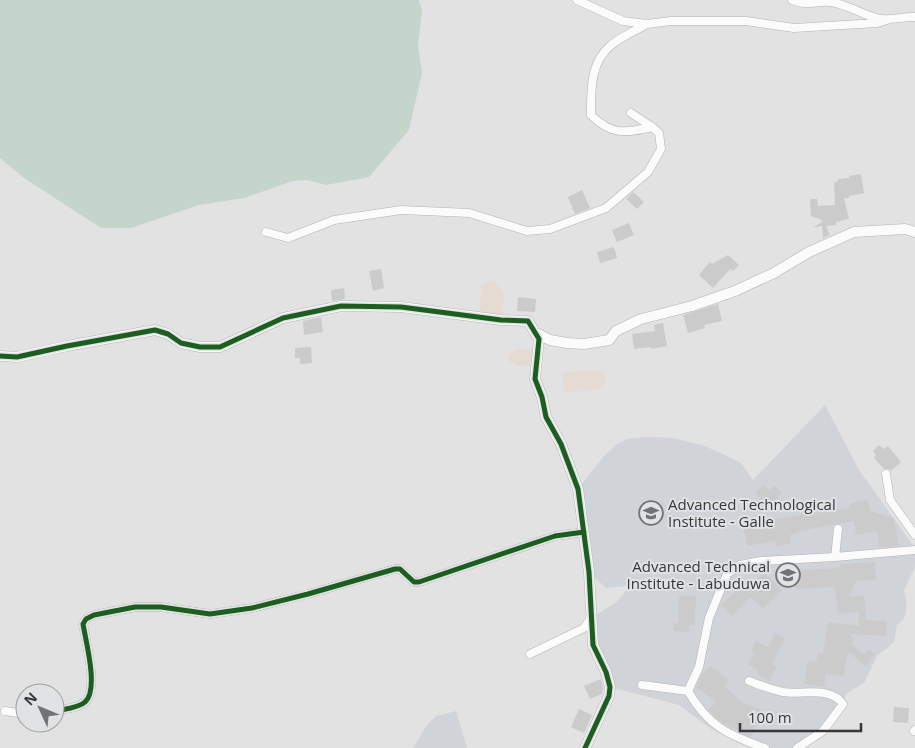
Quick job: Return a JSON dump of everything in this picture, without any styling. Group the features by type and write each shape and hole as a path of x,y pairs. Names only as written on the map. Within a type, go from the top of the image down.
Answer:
{"street":[{"path":"578,0 623,21 647,24 671,21 746,21 794,28 877,23 905,17 915,17"},
{"path":"792,0 811,4 831,2 877,19 887,20"},
{"path":"647,24 610,46 598,62 591,85 591,115 601,125 614,130 628,132 652,127"},
{"path":"266,232 288,238 334,220 401,210 469,213 527,230 550,229 606,208 648,172 661,149 659,133 631,113"},
{"path":"536,334 567,344 584,344 609,340 616,331 641,319 692,306 735,291 774,273 809,252 854,232 905,229 915,232"},
{"path":"0,356 16,358 67,346 155,330 168,334 181,343 200,347 220,347 283,318 341,306 401,307 501,320 528,321 539,339 535,379 542,397 546,417 561,444 578,490 589,572 594,645 606,672 610,687 609,696 584,748"},
{"path":"886,474 890,500 915,535"},
{"path":"835,557 838,529"},
{"path":"65,709 84,704 89,698 92,686 83,624 86,619 94,615 135,608 161,607 210,614 252,608 395,569 400,569 414,582 419,582 555,536 584,532"},
{"path":"688,691 698,667 709,618 727,574 740,565 761,561 915,550"},
{"path":"530,654 584,628 591,618"},
{"path":"749,681 783,692 828,693 839,699 843,704 823,731 797,748"},
{"path":"642,685 688,691"},
{"path":"688,691 698,708 712,723 739,739 765,748"},
{"path":"5,711 15,712"}],"shaded area":[{"path":"0,0 419,0 422,11 418,46 422,73 409,130 369,177 326,185 307,180 293,181 244,198 199,205 131,228 101,228 24,178 0,158"},
{"path":"488,281 495,282 500,287 505,298 501,320 479,317 481,286"},
{"path":"517,349 537,350 536,366 517,366 509,361 509,355"},
{"path":"598,370 606,376 606,383 599,389 565,393 562,373"},
{"name":"Advanced Technical Institute - Labuduwa","path":"825,405 859,470 915,548 915,567 904,590 906,613 903,620 897,625 894,642 877,656 864,683 846,694 842,706 823,731 797,748 753,748 711,729 679,705 610,687 593,645 591,618 615,603 628,589 642,584 606,588 589,572 578,489 604,456 616,445 627,439 646,437 672,438 702,445 741,463 753,480"},
{"path":"456,711 467,748 413,748 427,725 436,716"}],"building":[{"path":"861,174 864,193 844,198 849,219 836,222 836,225 826,226 830,235 823,238 822,226 813,227 822,222 822,220 811,216 810,199 817,199 818,206 835,205 834,183 838,179 850,178 849,176"},
{"path":"582,190 590,208 575,214 568,197"},
{"path":"633,192 644,202 637,209 626,199"},
{"path":"629,223 634,235 617,242 612,230"},
{"path":"614,247 617,258 600,263 597,252"},
{"path":"728,255 739,265 733,271 730,269 713,288 699,275 710,262 712,264"},
{"path":"381,269 384,288 373,291 369,271"},
{"path":"344,288 345,299 332,301 331,290"},
{"path":"518,297 536,299 535,312 517,311"},
{"path":"718,304 722,321 704,325 705,328 688,333 683,315"},
{"path":"321,317 323,332 304,335 303,321"},
{"path":"663,323 667,346 651,349 650,347 634,349 632,334 655,331 654,325"},
{"path":"311,347 312,363 300,364 300,358 295,358 295,348"},
{"path":"879,445 884,449 888,446 901,462 891,471 884,469 874,458 876,455 873,451"},
{"path":"763,485 769,490 774,485 782,493 768,507 755,493"},
{"path":"868,500 870,511 894,518 899,546 879,547 877,531 856,535 854,521 799,531 799,533 790,535 791,543 776,546 775,541 747,546 744,528 761,525 760,521 850,508 850,503"},
{"path":"875,562 876,580 856,581 849,597 864,595 866,620 887,621 886,636 849,634 853,638 852,645 864,654 868,649 875,654 866,666 848,652 843,676 826,674 824,687 804,684 808,661 816,662 818,653 823,654 828,622 859,626 859,612 838,614 835,587 796,589 795,570 840,568 840,564"},
{"path":"764,572 782,590 763,609 751,597 732,616 721,605 742,585 746,590"},
{"path":"679,596 696,596 695,625 689,625 689,632 674,631 674,623 678,623"},
{"path":"775,633 785,638 772,664 777,666 769,681 756,674 758,670 748,665 754,653 751,651 756,641 768,647"},
{"path":"710,666 729,680 724,686 743,703 762,710 751,737 723,723 708,710 716,702 696,687 701,675"},
{"path":"601,679 602,694 590,699 584,686"},
{"path":"894,707 909,708 908,723 893,722"},
{"path":"579,709 592,715 584,733 571,727"}],"cycle path":[{"path":"0,356 17,357 155,330 168,334 181,343 200,347 220,347 283,318 341,306 401,307 501,320 528,321 539,339 535,379 542,397 546,417 561,444 578,489 589,572 593,645 606,672 610,687 609,696 585,748"},
{"path":"65,709 79,706 89,696 91,677 89,653 83,624 86,619 94,615 135,607 161,607 210,614 252,608 395,569 400,569 414,582 419,582 555,536 584,532"}],"place":[{"name":"Advanced Technological Institute - Galle","path":"651,513"},
{"name":"Advanced Technical Institute - Labuduwa","path":"788,575"}]}
